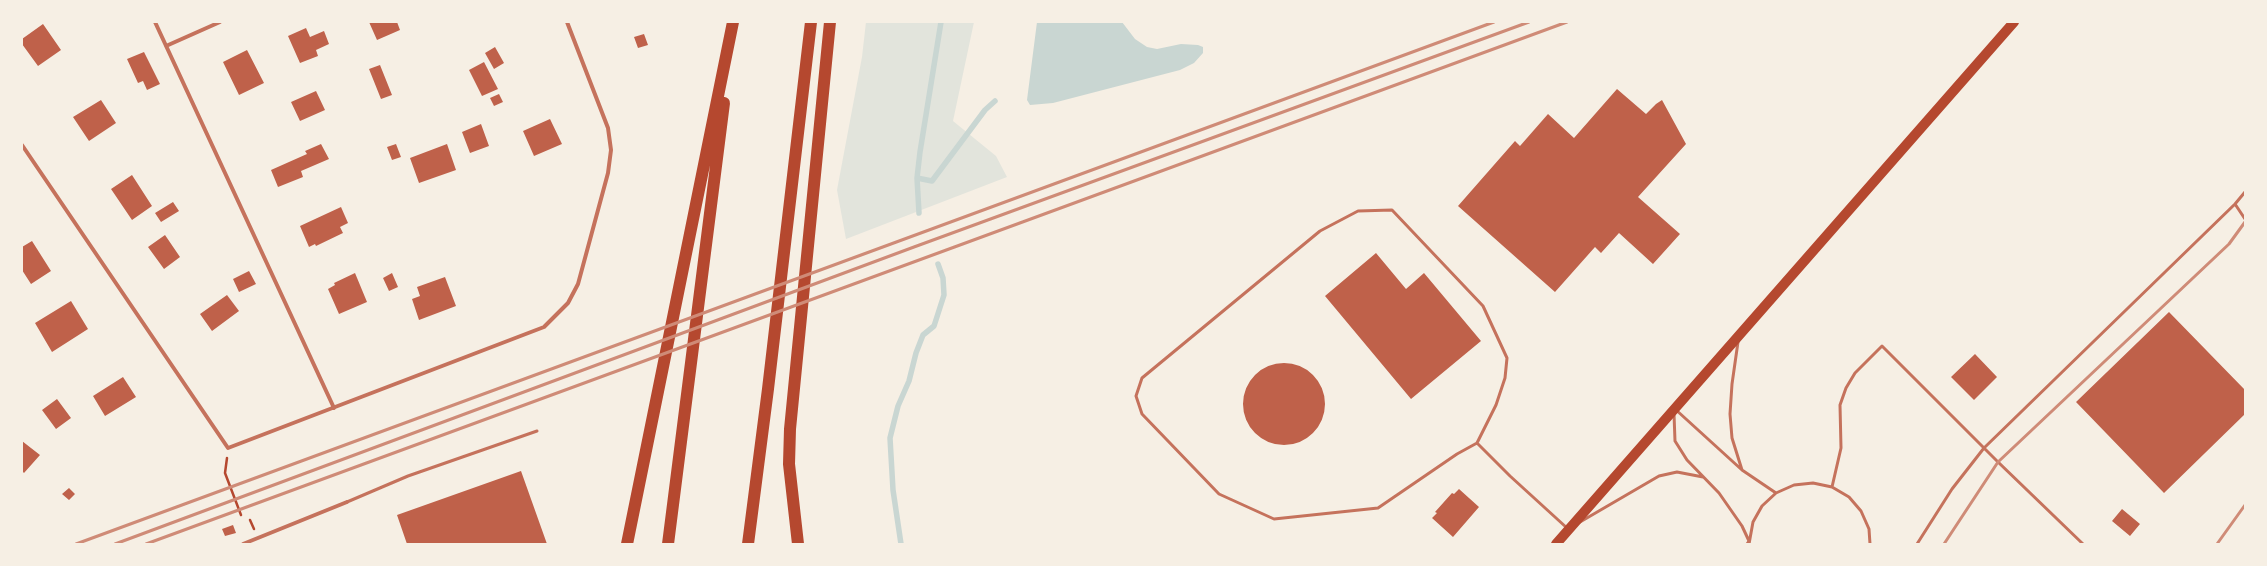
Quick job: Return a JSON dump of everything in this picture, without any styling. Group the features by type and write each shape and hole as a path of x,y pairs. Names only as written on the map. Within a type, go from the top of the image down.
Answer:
{"highway":[{"path":"668,544 734,22"},
{"path":"627,544 734,22"},
{"path":"748,544 792,194 811,22"},
{"path":"798,544 789,464 794,380 815,185 830,22"}],"main road":[{"path":"1556,544 2014,22"}],"street":[{"path":"155,22 334,408"},
{"path":"166,46 220,22"},
{"path":"22,145 228,448 544,327 568,303 578,284 608,173 610,150 608,128 567,22"},
{"path":"243,544 347,502"}],"lane":[{"path":"1917,544 1952,489 1984,448 2235,204 2245,192"},
{"path":"2235,204 2245,218"},
{"path":"1392,210 1483,306 1507,358 1505,378 1496,405 1477,443 1457,454 1378,508 1274,519 1219,494 1142,414 1136,396 1142,378 1320,231 1358,211 1392,210"},
{"path":"1739,335 1732,384 1730,414 1732,438 1742,470"},
{"path":"1832,487 1841,448 1840,405 1846,388 1855,373 1882,346 2083,544"},
{"path":"1674,408 1742,470 1776,493"},
{"path":"1674,408 1675,441 1687,460 1719,493 1742,526 1748,543"},
{"path":"347,502 408,476 537,431"},
{"path":"1477,443 1510,476 1569,529 1659,476 1677,472 1703,477"},
{"path":"1748,543 1753,522 1762,506 1776,493 1794,485 1813,483 1832,487 1849,497 1861,511 1869,529 1870,544"}],"path":[{"path":"228,448 225,473 241,515"}],"shaded area":[{"path":"866,22 974,22 953,121 996,156 1007,177 846,239 837,190 862,57"},
{"path":"1037,22 1122,22 1135,39 1147,47 1157,49 1181,44 1198,45 1203,47 1203,53 1194,63 1180,70 1053,103 1030,105 1027,100"}],"building":[{"path":"369,22 397,22 400,30 377,40"},
{"path":"43,24 61,50 38,66 22,44 22,39"},
{"path":"306,28 310,37 324,31 329,44 316,50 318,56 300,63 288,36"},
{"path":"644,34 648,45 638,48 634,37"},
{"path":"495,47 504,63 494,69 485,53"},
{"path":"247,50 264,83 239,95 223,62"},
{"path":"144,52 160,84 147,90 143,81 138,83 127,59"},
{"path":"484,62 498,89 482,96 469,70"},
{"path":"380,65 392,95 381,99 369,69"},
{"path":"1617,89 1646,114 1662,100 1686,144 1638,197 1680,234 1653,264 1619,233 1601,253 1595,247 1555,292 1458,206 1515,141 1520,146 1548,114 1574,138"},
{"path":"316,91 325,110 300,121 291,102"},
{"path":"499,94 503,102 494,106 490,98"},
{"path":"101,100 116,123 89,141 73,117"},
{"path":"550,119 562,144 534,156 523,131"},
{"path":"481,124 489,146 470,153 462,132"},
{"path":"321,144 329,159 301,171 303,177 278,187 271,170 307,154 305,151"},
{"path":"396,144 401,157 392,160 387,147"},
{"path":"447,144 456,170 419,183 410,158"},
{"path":"132,175 152,206 132,220 111,189"},
{"path":"173,202 179,211 161,222 155,213"},
{"path":"341,207 348,223 340,227 343,233 316,246 315,244 309,247 300,226"},
{"path":"165,235 180,257 164,269 148,247"},
{"path":"32,241 51,271 31,284 22,270 22,247"},
{"path":"1376,253 1406,289 1424,273 1481,341 1411,399 1325,296"},
{"path":"249,271 256,284 239,292 233,279"},
{"path":"355,273 367,302 339,314 328,289 335,285 334,283"},
{"path":"392,273 398,287 389,291 383,278"},
{"path":"445,277 456,306 419,320 412,299 420,296 417,287"},
{"path":"227,295 239,311 212,331 200,314"},
{"path":"71,301 88,329 52,352 35,323"},
{"path":"2169,312 2245,390 2245,414 2164,493 2076,402"},
{"path":"1975,354 1997,377 1974,400 1951,377"},
{"path":"1284,363 1300,366 1313,375 1322,388 1325,404 1322,420 1313,433 1300,442 1284,445 1268,442 1255,433 1246,420 1243,404 1246,388 1255,375 1268,366"},
{"path":"123,377 136,397 105,416 93,396"},
{"path":"57,399 71,418 56,429 42,410"},
{"path":"22,441 40,455 24,473 22,471"},
{"path":"521,471 547,544 407,544 397,515"},
{"path":"69,488 75,494 69,500 62,494"},
{"path":"1459,489 1479,507 1453,537 1432,518 1437,513 1435,512 1452,493 1454,494"},
{"path":"2122,509 2140,524 2130,536 2112,521"},
{"path":"233,525 236,533 225,536 222,529"}],"waterway":[{"path":"919,213 917,178 941,22"},
{"path":"917,178 932,181 985,110 995,101"},
{"path":"901,544 893,490 890,438 898,406 909,381 916,353 923,335 934,326 944,295 943,278 938,264"}],"railway":[{"path":"76,544 1494,22"},
{"path":"115,544 914,247 1529,22"},
{"path":"146,544 1567,22"},
{"path":"1944,544 1998,462 2229,244 2245,222"},
{"path":"2217,544 2245,505"}]}
